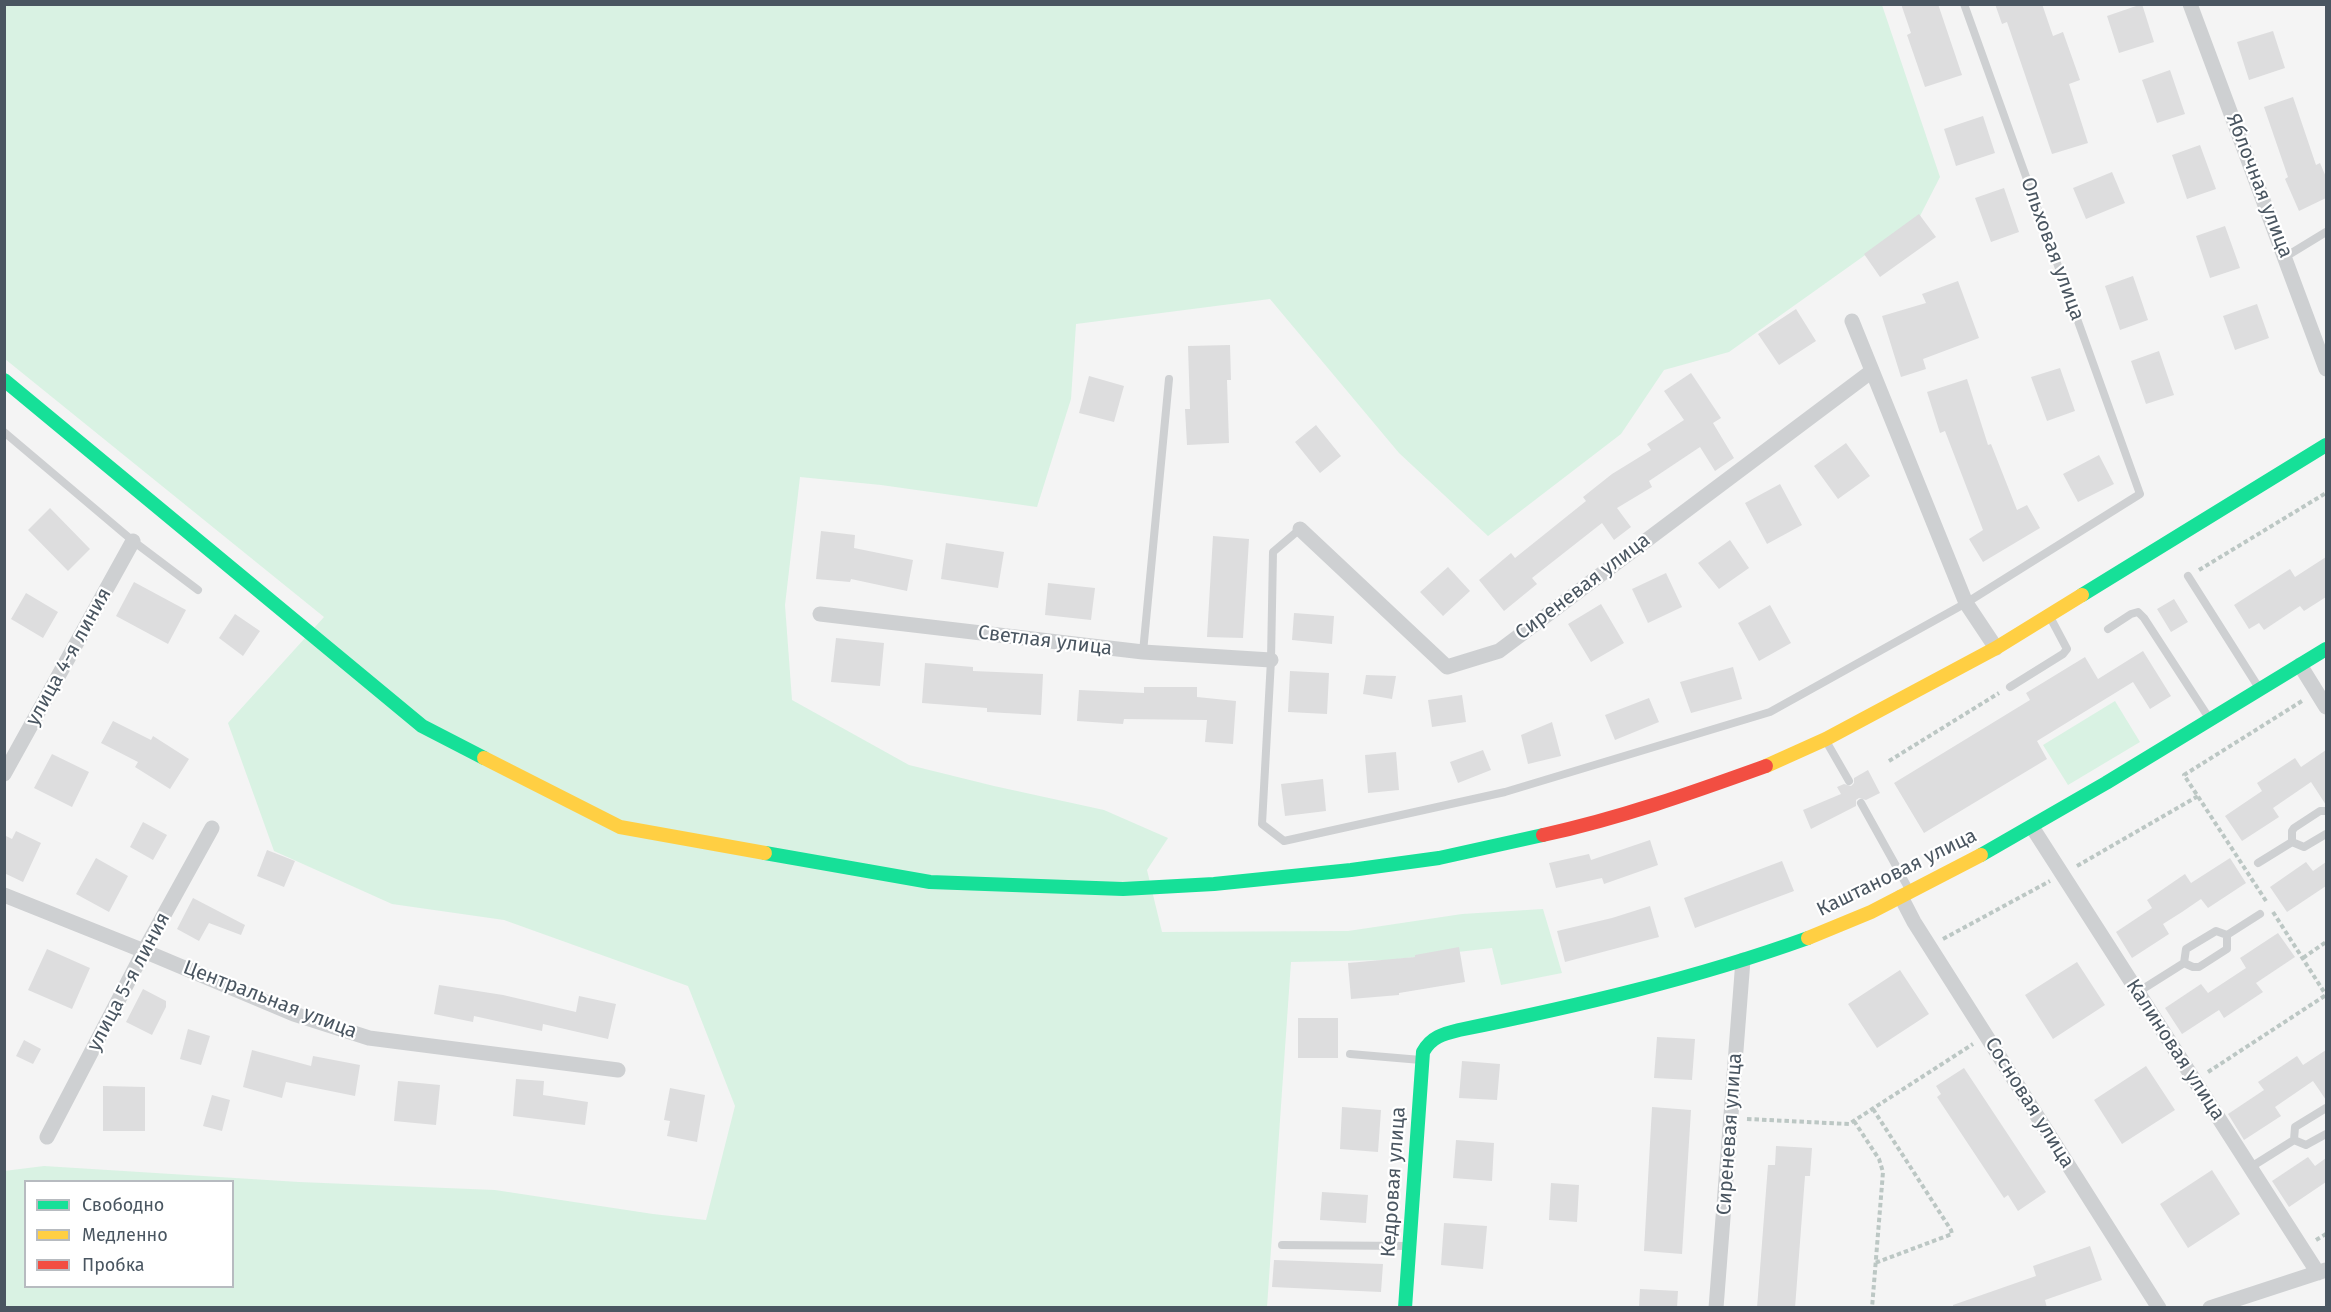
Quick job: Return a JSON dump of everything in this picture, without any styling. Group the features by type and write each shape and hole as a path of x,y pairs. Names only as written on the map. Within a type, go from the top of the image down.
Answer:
{"street":[{"name":"Яблочная улица","path":"2190,4 2326,369"},
{"path":"1852,321 1966,603 1996,648"},
{"name":"Сиреневая улица","path":"1300,529 1446,667 1499,651 1872,370"},
{"path":"4,380 422,726 620,827 930,882 1123,889 1215,884 1439,858 1600,823 1664,803 1756,769 1826,739 1996,648 2326,445"},
{"name":"улица 4-я линия","path":"4,774 133,542"},
{"name":"Светлая улица","path":"820,614 1143,652 1271,660"},
{"name":"Каштановая улица","path":"1422,1060 1428,1042 1439,1036 1588,1004 1743,960 1855,919 1906,895 2032,827 2326,649"},
{"path":"2300,665 2326,707"},
{"name":"Калиновая улица","path":"2032,827 2251,1167 2322,1271"},
{"name":"улица 5-я линия","path":"47,1137 144,951 212,828"},
{"name":"Центральная улица","path":"4,895 294,1014 369,1038 618,1070"},
{"name":"Сосновая улица","path":"1906,895 1914,922 2158,1308"},
{"name":"Сиреневая улица","path":"1716,1308 1743,960"},
{"name":"Кедровая улица","path":"1405,1308 1422,1060"},
{"path":"2210,1308 2322,1271"}],"lane":[{"name":"Ольховая улица","path":"1964,4 2140,494 1966,603"},
{"path":"2285,257 2326,232"},
{"path":"1143,652 1169,379"},
{"path":"4,432 133,542 198,590"},
{"path":"1300,529 1273,552 1271,660 1262,824 1284,841 1505,792 1770,712 1966,603"},
{"path":"2188,576 2260,689"},
{"path":"2108,629 2138,612 2209,720"},
{"path":"2010,687 2063,654 2067,649 2066,643 2049,616"},
{"path":"1826,739 1849,781"},
{"path":"1861,803 1906,895"},
{"path":"2292,842 2293,829 2320,811 2326,811"},
{"path":"2292,842 2304,848 2326,834"},
{"path":"2258,864 2292,842"},
{"path":"2227,935 2260,914"},
{"path":"2184,963 2185,950 2195,943 2216,931 2227,935"},
{"path":"2184,963 2196,968 2208,962 2227,949 2227,935"},
{"path":"2138,992 2184,963"},
{"path":"1350,1054 1422,1060"},
{"path":"2294,1140 2295,1127 2326,1108"},
{"path":"2294,1140 2306,1145 2326,1134"},
{"path":"2251,1167 2294,1140"},
{"path":"1282,1245 1410,1246"}],"path":[{"path":"2188,576 2326,493"},
{"path":"1889,761 2010,687"},
{"path":"2195,1080 2326,995 2184,775 2317,692"},
{"path":"2303,958 2326,942"},
{"path":"1731,1118 1843,1124 1854,1121 1986,1036"},
{"path":"1872,1109 1952,1234 1875,1263"},
{"path":"1854,1121 1882,1165 1872,1308"}],"green space":[{"path":"5,5 1882,5 1940,177 1920,216 1729,352 1664,370 1621,434 1488,536 1399,453 1270,299 1076,324 1071,399 1037,507 881,485 800,477 785,605 792,700 909,765 1104,810 1168,838 1147,870 1162,932 1348,931 1462,914 1543,909 1562,973 1501,985 1492,948 1389,960 1291,962 1267,1307 5,1307 4,1171 44,1166 299,1182 495,1190 706,1220 735,1106 688,986 504,920 392,904 274,851 228,723 324,617 5,359"},
{"path":"2115,701 2140,742 2068,785 2043,745"}],"building":[{"path":"1901,4 1938,4 1962,75 1925,87 1907,35 1911,33"},
{"path":"1995,4 2042,4 2053,36 2063,32 2080,80 2069,84 2088,143 2052,154 2007,22 2002,24"},
{"path":"2142,4 2154,42 2119,53 2107,16"},
{"path":"2273,31 2285,68 2249,80 2237,42"},
{"path":"2170,70 2185,114 2157,123 2142,80"},
{"path":"2293,97 2316,165 2320,163 2326,177 2326,198 2299,211 2285,179 2288,177 2264,107"},
{"path":"1983,116 1995,153 1956,166 1944,129"},
{"path":"2200,145 2216,189 2187,199 2172,155"},
{"path":"2112,172 2125,203 2086,219 2073,188"},
{"path":"2004,188 2019,232 1991,242 1975,198"},
{"path":"1919,214 1936,237 1880,277 1864,254"},
{"path":"2225,226 2240,268 2210,278 2196,236"},
{"path":"2133,276 2148,320 2120,330 2105,286"},
{"path":"1958,281 1979,338 1923,359 1926,369 1901,377 1882,316 1926,303 1922,294"},
{"path":"2257,304 2269,338 2235,350 2223,316"},
{"path":"1796,309 1816,341 1779,365 1758,334"},
{"path":"1230,345 1231,380 1227,380 1229,443 1187,445 1185,409 1190,409 1188,346"},
{"path":"2159,351 2174,395 2146,404 2131,361"},
{"path":"2060,368 2075,411 2047,421 2031,377"},
{"path":"1691,373 1721,418 1713,423 1734,458 1715,471 1700,447 1649,481 1652,487 1617,508 1631,527 1614,540 1602,523 1532,578 1537,584 1504,611 1479,580 1511,553 1515,558 1586,501 1583,497 1612,474 1651,450 1647,444 1684,420 1664,391"},
{"path":"1089,376 1124,386 1114,422 1079,413"},
{"path":"1967,379 1988,445 1991,444 2017,510 2027,505 2040,528 1983,562 1969,539 1983,530 1945,431 1940,433 1927,392"},
{"path":"1316,425 1341,456 1320,473 1295,442"},
{"path":"1846,443 1870,476 1838,499 1814,466"},
{"path":"2099,455 2114,484 2078,502 2063,474"},
{"path":"1780,484 1802,525 1767,544 1745,503"},
{"path":"50,508 90,549 68,571 28,530"},
{"path":"821,531 855,535 854,548 913,560 907,591 851,579 850,582 816,579"},
{"path":"1213,536 1249,539 1243,638 1207,637"},
{"path":"1730,540 1749,568 1719,589 1698,563"},
{"path":"946,543 1004,552 998,588 941,579"},
{"path":"2326,557 2326,597 2304,611 2300,606 2264,630 2259,623 2249,629 2234,605 2290,569 2295,577"},
{"path":"1448,567 1470,591 1443,616 1420,592"},
{"path":"1666,573 1682,607 1648,623 1632,589"},
{"path":"134,582 186,610 168,644 116,616"},
{"path":"1048,583 1095,588 1091,620 1045,615"},
{"path":"26,593 58,612 43,638 11,619"},
{"path":"2174,599 2188,622 2171,632 2157,609"},
{"path":"1601,604 1624,643 1591,662 1568,624"},
{"path":"1770,605 1791,643 1759,661 1738,623"},
{"path":"1294,613 1334,616 1332,644 1292,640"},
{"path":"235,614 260,631 243,656 219,638"},
{"path":"836,638 884,643 880,686 831,682"},
{"path":"2143,651 2171,696 2150,709 2133,682 2037,741 2047,759 1924,833 1894,783 2030,700 2026,693 2085,657 2098,679"},
{"path":"925,663 973,667 973,671 1043,674 1041,715 987,712 987,708 922,703"},
{"path":"1733,667 1742,699 1691,713 1680,682"},
{"path":"1290,671 1329,673 1327,714 1288,712"},
{"path":"1366,675 1396,676 1392,699 1363,694"},
{"path":"1144,687 1197,687 1197,697 1236,701 1233,744 1205,742 1207,720 1124,719 1123,724 1077,721 1079,690 1144,693"},
{"path":"1462,695 1466,722 1432,727 1428,700"},
{"path":"1649,698 1659,722 1615,740 1605,715"},
{"path":"113,721 151,740 153,736 189,759 170,789 135,767 138,762 101,743"},
{"path":"1552,722 1561,756 1528,764 1521,735"},
{"path":"1483,750 1491,770 1458,783 1450,762"},
{"path":"2326,750 2326,805 2311,782 2273,808 2279,817 2242,841 2225,816 2262,791 2257,783 2295,758 2301,767"},
{"path":"1396,752 1399,790 1368,793 1365,755"},
{"path":"52,754 89,772 72,807 34,788"},
{"path":"1868,770 1880,793 1866,800 1859,798 1856,800 1856,806 1811,829 1803,810 1841,794 1837,787 1844,784 1851,786 1854,778"},
{"path":"1323,779 1326,811 1285,816 1281,784"},
{"path":"143,822 167,835 153,860 130,847"},
{"path":"16,831 41,843 23,882 4,873 4,835 12,839"},
{"path":"1650,840 1658,865 1604,884 1602,878 1556,888 1549,863 1589,854 1591,860"},
{"path":"267,850 295,861 284,887 257,876"},
{"path":"96,858 128,876 109,912 76,894"},
{"path":"2230,858 2246,883 2208,908 2201,899 2163,924 2169,934 2132,958 2116,932 2152,908 2147,900 2185,874 2191,883"},
{"path":"1782,861 1794,891 1695,928 1684,898"},
{"path":"2306,862 2313,871 2326,862 2326,886 2287,912 2270,887"},
{"path":"193,898 245,925 241,935 209,923 199,941 177,929"},
{"path":"1650,906 1659,937 1565,962 1557,931"},
{"path":"2278,933 2295,957 2256,983 2263,992 2224,1018 2219,1010 2182,1034 2165,1008 2201,984 2208,993 2246,968 2240,958"},
{"path":"1459,947 1465,982 1399,993 1399,995 1351,999 1348,963 1415,957 1415,955"},
{"path":"47,949 90,968 72,1009 28,990"},
{"path":"2077,962 2105,1005 2053,1039 2025,995"},
{"path":"1900,970 1929,1014 1877,1048 1848,1004"},
{"path":"439,985 503,995 576,1012 579,996 616,1004 608,1039 543,1024 542,1031 474,1016 473,1022 434,1014"},
{"path":"143,989 166,1001 166,1007 152,1035 126,1022"},
{"path":"1298,1018 1338,1018 1338,1058 1298,1058"},
{"path":"188,1029 210,1036 201,1065 180,1059"},
{"path":"1657,1037 1695,1039 1692,1080 1654,1078"},
{"path":"24,1040 41,1049 33,1064 16,1056"},
{"path":"252,1050 311,1066 313,1056 360,1065 355,1096 286,1082 282,1098 243,1087"},
{"path":"2326,1050 2326,1100 2313,1081 2275,1107 2281,1116 2244,1140 2228,1114 2264,1090 2258,1082 2297,1056 2303,1065"},
{"path":"1462,1061 1500,1064 1497,1100 1459,1098"},
{"path":"2146,1066 2175,1110 2122,1144 2094,1100"},
{"path":"1964,1068 2046,1192 2018,1211 2008,1195 2004,1198 1937,1097 1941,1094 1936,1086"},
{"path":"516,1079 544,1081 543,1095 588,1102 585,1125 513,1116"},
{"path":"398,1081 440,1085 436,1125 394,1121"},
{"path":"103,1086 145,1087 145,1131 103,1131"},
{"path":"670,1088 705,1095 697,1142 667,1136 670,1121 664,1120"},
{"path":"212,1095 230,1100 222,1131 203,1126"},
{"path":"1342,1107 1381,1110 1378,1152 1340,1149"},
{"path":"1652,1107 1691,1110 1682,1254 1644,1251"},
{"path":"1456,1140 1494,1143 1492,1181 1453,1178"},
{"path":"1776,1146 1812,1148 1810,1176 1805,1176 1795,1308 1757,1308 1768,1165 1775,1165"},
{"path":"2308,1157 2315,1166 2326,1158 2326,1182 2289,1207 2272,1181"},
{"path":"2212,1170 2240,1214 2188,1248 2160,1204"},
{"path":"1551,1183 1579,1185 1577,1222 1549,1220"},
{"path":"1322,1192 1368,1195 1366,1223 1320,1220"},
{"path":"1444,1223 1487,1226 1483,1269 1441,1265"},
{"path":"2090,1246 2102,1280 2045,1300 2047,1308 1953,1308 1953,1305 2036,1276 2033,1266"},
{"path":"1274,1260 1383,1264 1381,1292 1272,1287"},
{"path":"1640,1289 1678,1291 1677,1308 1639,1308"}],"traffic: fast":[{"path":"4,380 422,726 484,758"},
{"path":"2082,595 2326,445"},
{"path":"1981,855 2106,783 2326,649"},
{"path":"765,853 930,882 1123,889 1214,884 1351,870 1439,858 1543,835"},
{"path":"1405,1308 1423,1052 1430,1043 1453,1031 1679,979 1808,938"}],"traffic: slow":[{"path":"1766,766 1826,739 1996,648 2082,595"},
{"path":"484,758 620,827 765,853"},
{"path":"1808,938 1871,912 1981,855"}],"traffic: jam":[{"path":"1543,835 1628,813 1766,766"}]}
